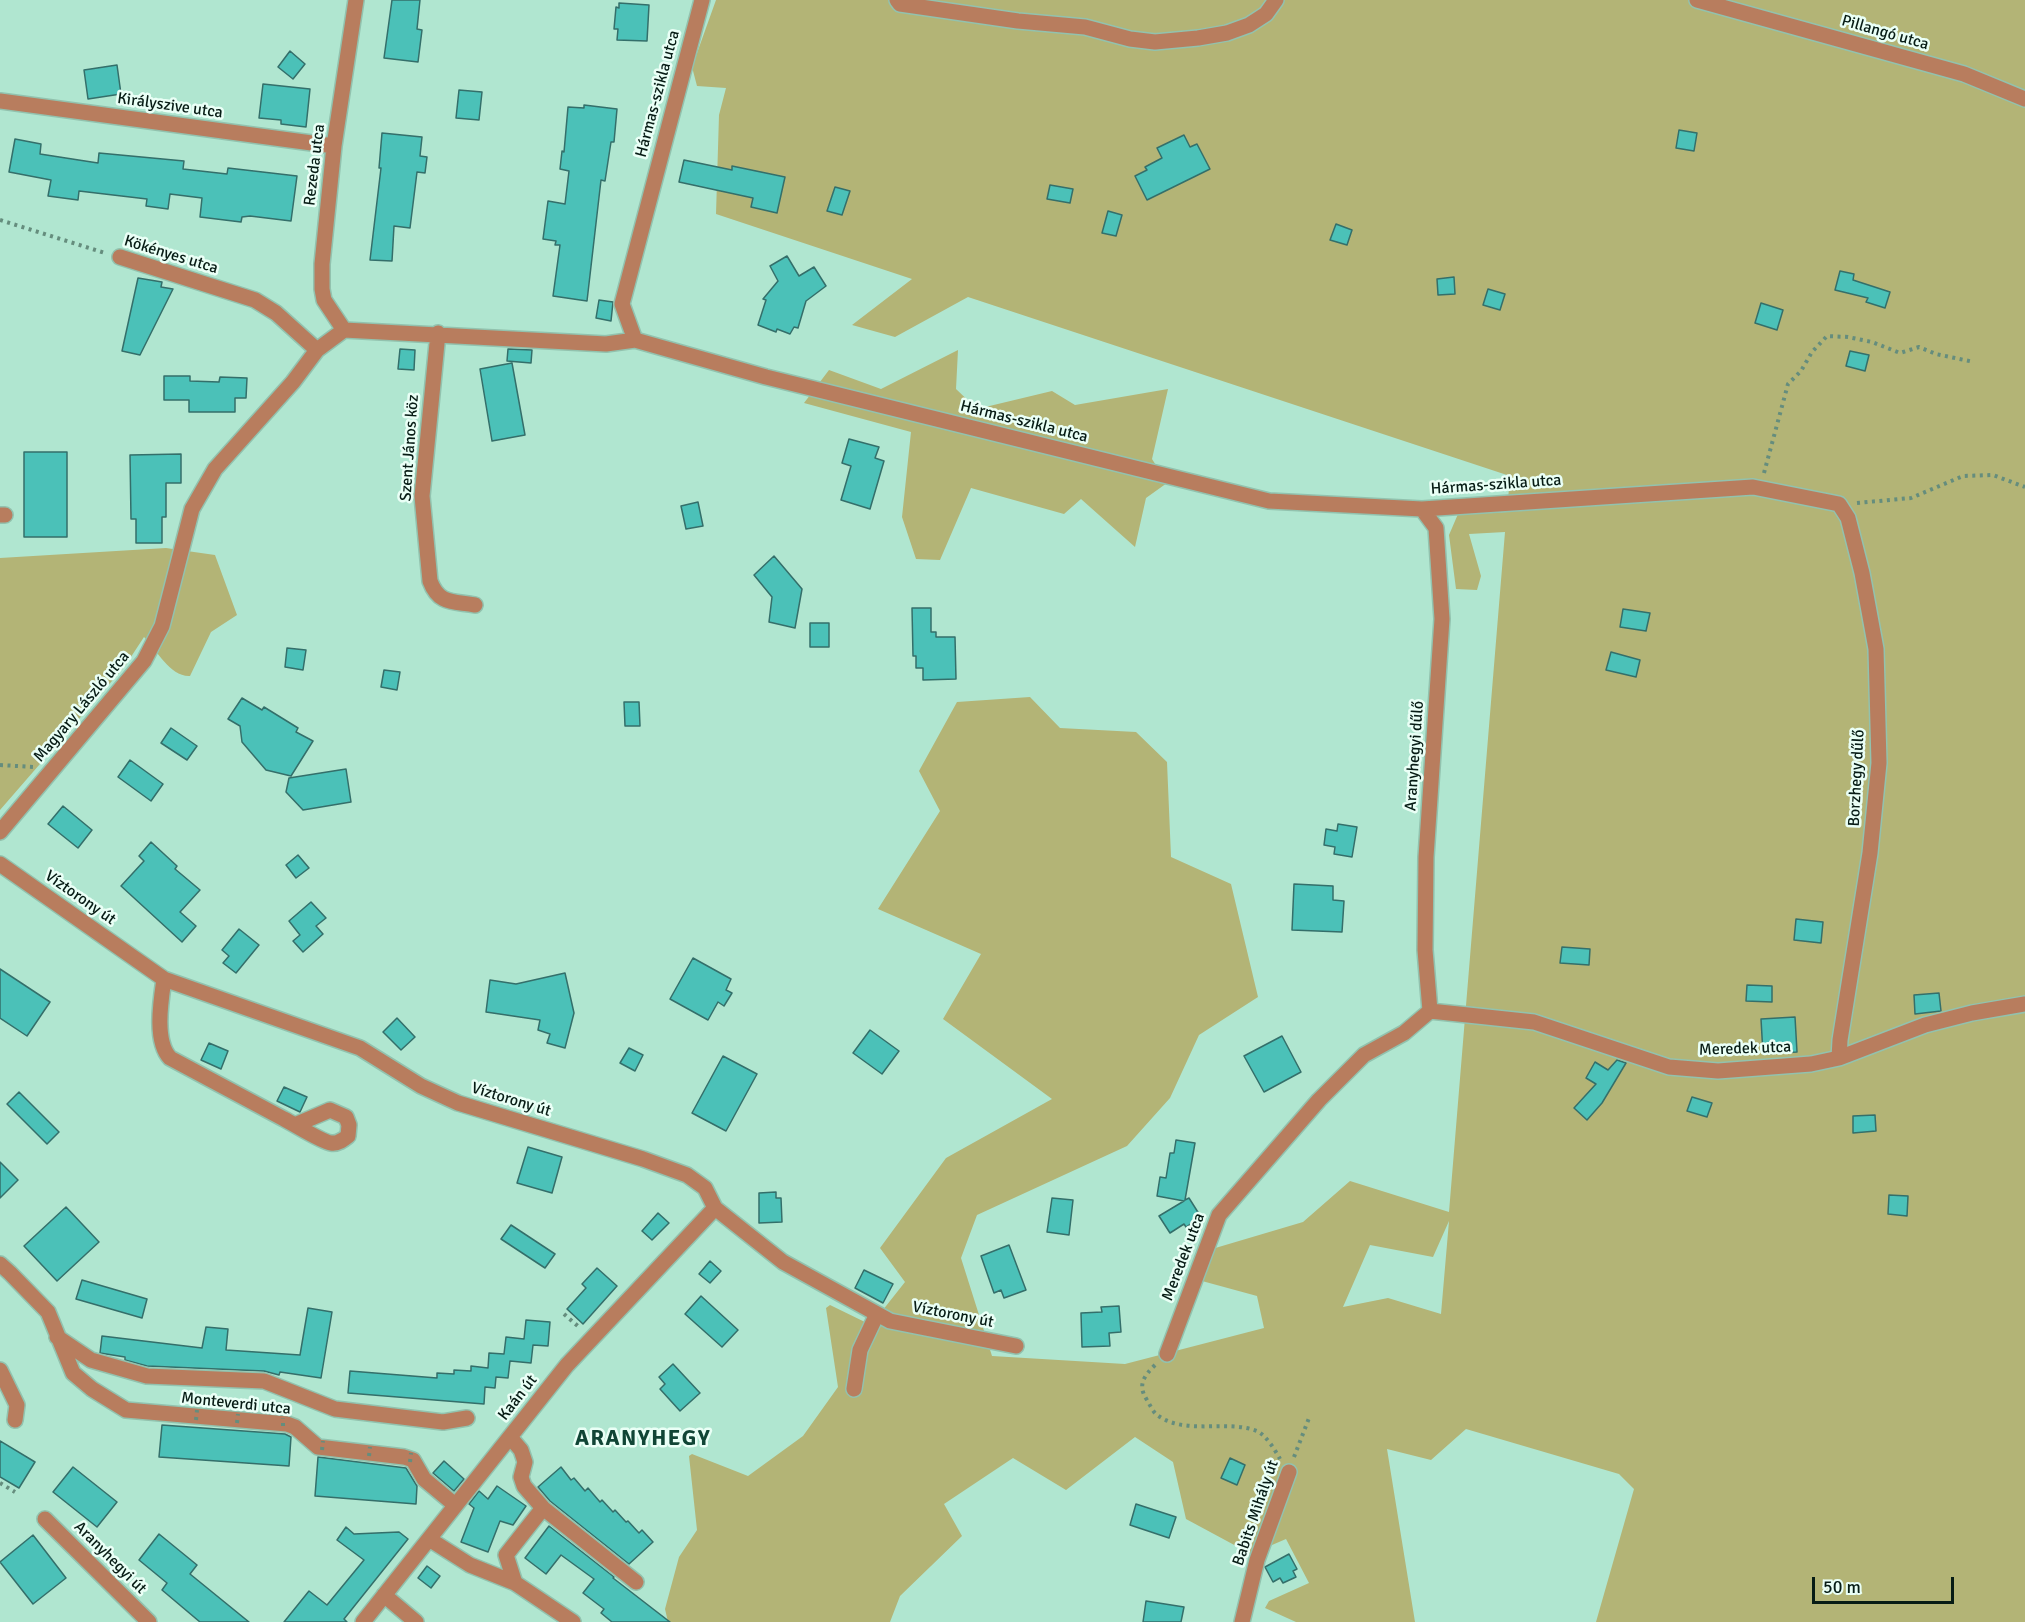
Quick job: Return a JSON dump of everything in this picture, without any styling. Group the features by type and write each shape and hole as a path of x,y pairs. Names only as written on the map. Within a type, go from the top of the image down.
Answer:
{"street":[{"name":"Rezeda utca","path":"344,330 324,300 322,264 334,146 356,0"},
{"name":"Hármas-szikla utca","path":"702,0 622,304 635,340 766,377 1269,501 1422,509 1753,487 1839,504"},
{"path":"897,0 900,4 1018,21 1085,27 1130,39 1155,42 1227,33 1249,25 1266,14 1276,0"},
{"name":"Pillangó utca","path":"1697,0 1964,74 2025,99"},
{"name":"Királyszive utca","path":"0,101 334,146"},
{"name":"Kökényes utca","path":"120,257 255,300 276,313 317,350"},
{"path":"344,330 438,333 606,344 635,340"},
{"name":"Magyary László utca","path":"0,832 144,661 162,626 192,509 215,469 293,382 317,350 344,330"},
{"name":"Szent János köz","path":"438,333 422,496 430,581 435,594 442,599 475,604"},
{"name":"Borzhegy dűlő","path":"1839,504 1848,518 1862,573 1876,649 1879,763 1870,853 1839,1058"},
{"name":"Aranyhegyi dűlő","path":"1422,509 1436,528 1442,619 1426,857 1425,950 1430,1011"},
{"name":"Víztorony út","path":"0,864 164,979 360,1048 421,1086 458,1103 643,1159 687,1175 705,1188 715,1208 783,1262 884,1318 1016,1346"},
{"path":"164,979 160,1008 164,1052 170,1058 295,1125"},
{"name":"Meredek utca","path":"1167,1354 1219,1215 1319,1100 1364,1055 1404,1033 1430,1011 1534,1022 1670,1067 1718,1071 1811,1064 1839,1058 1924,1025 1972,1013 2025,1004"},
{"name":"Kaán út","path":"363,1622 567,1365 715,1208"},
{"name":"Monteverdi utca","path":"0,1264 48,1312 73,1373 92,1389 126,1410 287,1424 295,1427 318,1447 404,1457 413,1460 424,1479 455,1505"},
{"path":"854,1389 860,1350 884,1318"},
{"name":"Monteverdi utca","path":"57,1337 91,1360 147,1376 264,1381 335,1409 443,1422 467,1418"},
{"path":"0,1370 17,1406 15,1420"},
{"path":"510,1437 521,1450 525,1462 521,1478 524,1486 543,1508 636,1582"},
{"name":"Babits Mihály út","path":"1242,1622 1257,1560 1289,1472"},
{"path":"515,1583 506,1555 543,1508"},
{"name":"Aranyhegyi út","path":"45,1519 149,1622"},
{"path":"429,1539 470,1565 515,1583 573,1622"},
{"path":"384,1595 416,1622"}],"path":[{"name":"Kökényes utca","path":"0,220 120,257"},
{"path":"1760,488 1788,384 1827,336 1872,342 1900,353 1920,347 1935,354 1974,362"},
{"path":"1839,504 1911,498 1963,476 1994,475 2025,487"},
{"path":"0,765 56,768"},
{"path":"564,1314 579,1328"},
{"path":"1167,1354 1145,1376 1141,1384 1142,1393 1156,1415 1181,1425 1241,1426 1260,1432 1289,1472"},
{"path":"196,1420 197,1410"},
{"path":"237,1423 238,1414"},
{"path":"282,1426 283,1418"},
{"name":"Babits Mihály út","path":"1289,1472 1309,1418"},
{"path":"322,1450 323,1441"},
{"path":"369,1456 370,1447"},
{"path":"410,1462 411,1453"},
{"path":"0,1483 15,1492"}],"green space":[{"path":"716,0 2025,0 2025,1622 1596,1622 1634,1489 1619,1474 1466,1429 1431,1460 1387,1449 1415,1622 1296,1622 1265,1608 1269,1601 1309,1583 1286,1539 1251,1554 1186,1519 1173,1462 1135,1437 1066,1490 1013,1458 944,1504 962,1536 900,1596 890,1622 668,1622 665,1609 679,1557 697,1530 689,1456 692,1454 748,1476 803,1436 838,1387 826,1308 830,1305 871,1325 905,1282 880,1248 946,1158 1052,1099 943,1019 981,954 878,909 940,811 919,771 957,702 1030,697 1060,728 1136,732 1167,762 1171,857 1231,884 1258,997 1199,1035 1170,1098 1127,1146 977,1215 961,1258 992,1356 1125,1364 1264,1328 1257,1296 1202,1281 1212,1249 1303,1222 1350,1181 1449,1212 1505,532 1469,534 1481,576 1477,590 1456,589 1449,535 1458,514 1507,512 1510,476 968,297 895,337 852,325 912,279 716,214 719,115 726,88 697,86 692,67","holes":["1449,1221 1441,1314 1388,1298 1343,1307 1370,1245 1433,1257"]},
{"path":"958,350 956,389 977,409 1052,391 1075,405 1168,389 1152,459 1167,483 1146,498 1135,547 1081,499 1064,514 971,488 940,560 916,559 902,517 911,432 804,403 829,370 881,389"},
{"path":"166,548 215,555 237,615 211,632 190,676 170,668 144,637 125,666 0,810 0,558"}],"building":[{"path":"392,0 420,0 417,29 422,30 418,62 384,58"},
{"path":"619,3 649,5 647,41 617,40 618,29 614,29 616,7 619,8"},
{"path":"290,51 305,64 293,79 278,67"},
{"path":"117,65 121,94 88,99 84,70"},
{"path":"263,84 310,89 306,127 281,124 281,120 259,118"},
{"path":"459,90 482,92 479,120 456,118"},
{"path":"584,105 617,109 614,142 611,142 605,181 601,180 587,301 553,296 560,245 555,245 556,241 543,239 548,201 565,204 569,171 560,169 568,107 584,108"},
{"path":"1679,130 1697,133 1694,151 1676,148"},
{"path":"382,133 422,137 420,156 427,157 425,173 417,172 410,228 394,226 392,261 370,260 381,168 379,168"},
{"path":"1184,135 1190,147 1197,144 1210,169 1147,200 1135,176 1147,170 1145,167 1162,158 1157,148"},
{"path":"15,139 41,144 40,154 98,163 99,153 184,161 183,169 227,174 228,168 297,176 291,221 250,216 242,217 241,222 200,217 202,198 170,194 168,209 146,206 147,199 79,191 78,200 48,196 51,180 9,172"},
{"path":"684,160 732,170 732,166 785,177 777,213 751,207 753,198 679,182"},
{"path":"1050,185 1073,189 1070,203 1047,199"},
{"path":"835,187 850,191 842,215 827,211"},
{"path":"1108,211 1122,215 1116,236 1102,233"},
{"path":"1336,224 1352,230 1347,245 1330,240"},
{"path":"787,256 799,276 814,267 826,286 806,301 798,328 794,327 790,334 777,329 776,332 758,325 766,300 763,299 778,281 770,266"},
{"path":"1840,271 1854,274 1853,280 1890,292 1885,308 1866,302 1868,298 1835,290"},
{"path":"1454,277 1455,294 1438,295 1437,279"},
{"path":"138,278 162,282 161,287 173,289 140,355 122,351"},
{"path":"1488,289 1505,294 1500,310 1483,305"},
{"path":"599,300 613,302 611,321 596,318"},
{"path":"1761,303 1783,310 1777,330 1755,323"},
{"path":"400,349 415,350 414,370 398,369"},
{"path":"508,349 532,350 531,363 507,361"},
{"path":"1850,351 1869,355 1865,371 1846,366"},
{"path":"512,363 525,435 492,441 480,369"},
{"path":"164,376 190,376 190,381 219,382 220,377 247,378 246,398 235,398 235,412 189,412 189,400 164,400"},
{"path":"849,439 879,447 875,458 884,461 870,509 841,500 851,466 842,463"},
{"path":"24,452 67,452 67,537 24,537"},
{"path":"181,454 181,483 166,483 166,517 162,517 162,543 136,543 136,519 131,519 130,455"},
{"path":"698,502 703,526 686,529 681,506"},
{"path":"774,556 802,589 795,628 769,622 772,597 754,575"},
{"path":"912,608 931,608 931,632 936,632 936,637 955,637 956,679 923,680 923,668 916,668 916,656 913,656"},
{"path":"1623,609 1650,613 1646,631 1620,627"},
{"path":"810,623 829,623 829,647 810,647"},
{"path":"287,648 306,650 303,670 285,667"},
{"path":"1611,652 1640,660 1636,677 1606,670"},
{"path":"384,670 400,672 397,690 381,687"},
{"path":"242,698 262,710 264,707 298,728 296,732 313,741 291,776 266,770 242,742 240,726 228,719"},
{"path":"624,702 639,702 640,726 625,726"},
{"path":"171,728 197,746 187,760 161,743"},
{"path":"130,760 163,784 151,801 118,777"},
{"path":"346,769 351,802 303,810 286,792 289,778"},
{"path":"63,806 92,830 78,848 48,824"},
{"path":"1338,824 1357,827 1352,857 1334,854 1335,847 1324,845 1326,829 1337,831"},
{"path":"151,842 177,866 175,869 200,890 180,912 196,926 182,942 121,886 144,861 139,856"},
{"path":"298,855 309,868 296,878 286,865"},
{"path":"1294,884 1333,886 1333,900 1344,901 1342,932 1292,930"},
{"path":"311,902 326,918 316,926 323,934 303,952 293,941 300,935 289,921"},
{"path":"1796,919 1823,922 1821,943 1794,940"},
{"path":"239,929 259,945 236,973 223,963 229,956 222,950"},
{"path":"1562,947 1590,949 1589,965 1560,963"},
{"path":"693,958 731,979 726,990 732,993 724,1006 718,1002 708,1020 670,999"},
{"path":"0,969 50,1002 27,1036 0,1018"},
{"path":"565,973 574,1013 565,1048 547,1043 550,1034 538,1030 540,1020 486,1012 490,980 516,984"},
{"path":"1747,985 1772,986 1772,1002 1746,1001"},
{"path":"1939,993 1941,1011 1915,1014 1914,995"},
{"path":"1795,1017 1797,1052 1763,1054 1761,1019"},
{"path":"397,1018 415,1037 401,1050 383,1032"},
{"path":"870,1030 899,1051 882,1074 853,1053"},
{"path":"1282,1036 1301,1072 1264,1092 1244,1056"},
{"path":"209,1043 228,1051 221,1069 201,1060"},
{"path":"629,1048 643,1055 635,1071 620,1063"},
{"path":"723,1056 757,1074 726,1131 692,1113"},
{"path":"1617,1060 1626,1063 1602,1103 1587,1120 1574,1108 1596,1084 1586,1078 1595,1062 1608,1070"},
{"path":"284,1087 307,1097 300,1112 277,1101"},
{"path":"19,1092 59,1132 47,1144 7,1104"},
{"path":"1692,1097 1712,1103 1707,1117 1687,1111"},
{"path":"1875,1115 1876,1131 1853,1133 1853,1116"},
{"path":"1176,1140 1195,1143 1185,1200 1189,1198 1201,1217 1186,1227 1184,1224 1170,1233 1159,1216 1184,1201 1157,1196 1160,1177 1166,1178 1170,1153 1174,1153"},
{"path":"528,1147 562,1157 552,1193 517,1183"},
{"path":"0,1162 18,1180 0,1198"},
{"path":"776,1192 776,1198 781,1198 782,1222 759,1223 759,1193"},
{"path":"1889,1195 1908,1196 1907,1216 1888,1214"},
{"path":"1052,1198 1073,1200 1069,1235 1047,1232"},
{"path":"66,1207 99,1242 57,1281 24,1246"},
{"path":"658,1213 669,1223 652,1240 642,1231"},
{"path":"511,1225 555,1254 545,1268 501,1239"},
{"path":"1009,1245 1026,1290 1004,1298 1001,1290 994,1293 981,1256"},
{"path":"710,1261 721,1271 710,1283 699,1274"},
{"path":"597,1268 617,1286 583,1324 567,1309 586,1288 582,1284"},
{"path":"864,1270 893,1284 883,1303 855,1288"},
{"path":"82,1280 147,1299 142,1318 76,1299"},
{"path":"701,1296 738,1330 722,1347 685,1314"},
{"path":"1119,1306 1121,1332 1109,1333 1110,1346 1082,1347 1081,1313 1102,1312 1101,1307"},
{"path":"308,1308 332,1312 321,1378 280,1372 279,1375 264,1371 147,1366 125,1360 125,1357 100,1353 102,1336 202,1348 206,1327 228,1329 226,1350 300,1355"},
{"path":"526,1320 550,1322 548,1346 533,1345 531,1363 510,1361 508,1378 496,1377 495,1388 485,1387 484,1404 348,1393 350,1371 437,1378 437,1373 454,1374 454,1370 471,1371 471,1366 488,1368 489,1353 504,1354 506,1337 524,1339"},
{"path":"673,1364 700,1393 680,1411 660,1389 665,1384 659,1377"},
{"path":"162,1425 285,1434 291,1437 289,1466 159,1457"},
{"path":"0,1441 35,1462 19,1488 0,1477"},
{"path":"318,1457 406,1468 417,1486 416,1504 315,1496"},
{"path":"1230,1458 1245,1465 1237,1485 1221,1478"},
{"path":"444,1461 464,1479 454,1491 433,1473"},
{"path":"73,1467 117,1502 97,1527 53,1492"},
{"path":"561,1467 571,1480 574,1478 585,1491 588,1488 600,1502 602,1500 613,1512 615,1510 639,1533 642,1530 653,1542 629,1564 550,1501 538,1487"},
{"path":"497,1486 526,1506 513,1525 500,1521 488,1552 461,1542 474,1508 469,1504 479,1491 488,1499"},
{"path":"1136,1504 1176,1517 1169,1538 1130,1525"},
{"path":"549,1526 670,1622 612,1622 601,1613 604,1609 583,1593 594,1579 561,1555 546,1574 525,1558"},
{"path":"346,1527 354,1534 399,1532 408,1539 344,1619 347,1622 284,1622 309,1591 327,1605 364,1560 337,1540"},
{"path":"159,1534 197,1565 190,1574 249,1622 200,1622 162,1590 167,1583 139,1560"},
{"path":"33,1535 66,1578 33,1604 0,1562"},
{"path":"1289,1554 1297,1569 1293,1571 1296,1577 1283,1583 1280,1578 1273,1582 1265,1567"},
{"path":"427,1566 440,1576 431,1588 418,1578"},
{"path":"1146,1601 1184,1607 1181,1622 1143,1622"}],"district":[{"name":"ARANYHEGY","path":"643,1439"}]}
